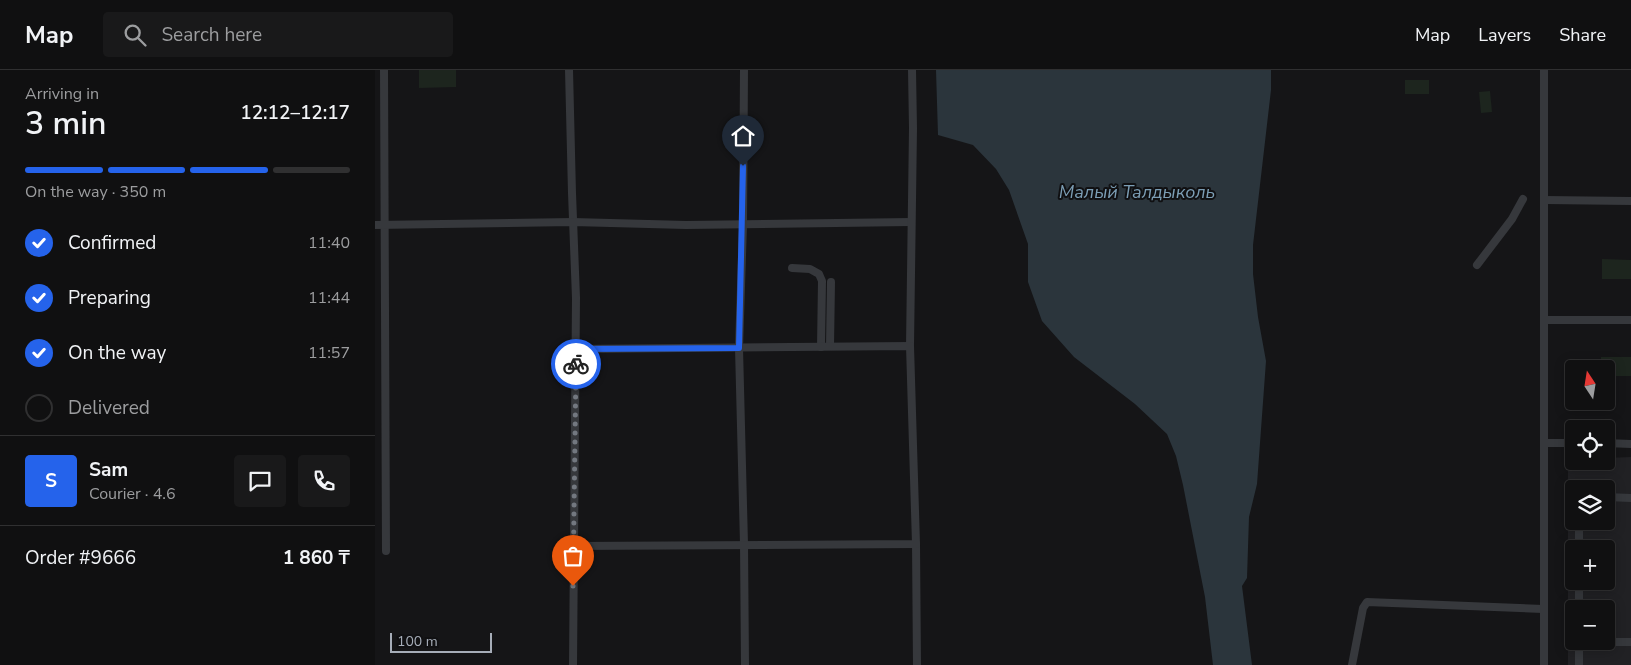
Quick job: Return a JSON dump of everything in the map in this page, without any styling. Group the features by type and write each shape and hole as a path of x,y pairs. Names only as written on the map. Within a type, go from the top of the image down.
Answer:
{"street":[{"path":"384,70 379,225 386,551"},
{"path":"569,70 576,298 573,665"},
{"path":"744,70 743,224 739,348 745,665"},
{"path":"912,70 910,346 916,544 917,665"},
{"path":"1544,70 1544,665"},
{"path":"1477,265 1512,219 1523,199"},
{"path":"1545,200 1631,201"},
{"path":"379,225 573,222 686,225 911,222"},
{"path":"792,268 810,269 819,274 821,282 821,346"},
{"path":"831,282 831,346"},
{"path":"1544,320 1631,320"},
{"path":"576,349 910,346"},
{"path":"1543,443 1565,443"},
{"path":"1615,443 1631,444"},
{"path":"1615,497 1631,498"},
{"path":"573,546 916,544"},
{"path":"1352,665 1363,608 1367,602 1543,609"},
{"path":"1615,642 1631,642"},
{"path":"1579,650 1579,665"}],"shaded area":[{"path":"419,70 456,70 456,87 419,88"},
{"path":"1405,80 1429,80 1429,94 1405,94"},
{"path":"1490,91 1492,112 1481,113 1479,92"},
{"path":"1602,259 1631,260 1631,279 1602,279"},
{"path":"1601,357 1631,357 1631,376 1615,376 1615,360 1601,360"},
{"path":"1631,457 1631,665 1568,665 1568,650 1615,650 1615,600 1568,600 1568,590 1615,590 1615,540 1568,540 1568,530 1615,530 1615,480 1568,480 1568,470 1615,470 1615,458"}],"water":[{"name":"Малый Талдыколь","path":"936,70 1271,70 1271,90 1253,245 1253,274 1266,361 1257,484 1249,517 1247,578 1242,586 1252,665 1213,665 1205,597 1183,485 1176,456 1167,434 1135,404 1074,357 1042,321 1028,282 1028,244 1009,190 996,169 973,145 938,135"}],"way so far":[{"path":"573,586 576,364"}],"route":[{"path":"576,364 576,349 739,348 743,166"}]}
